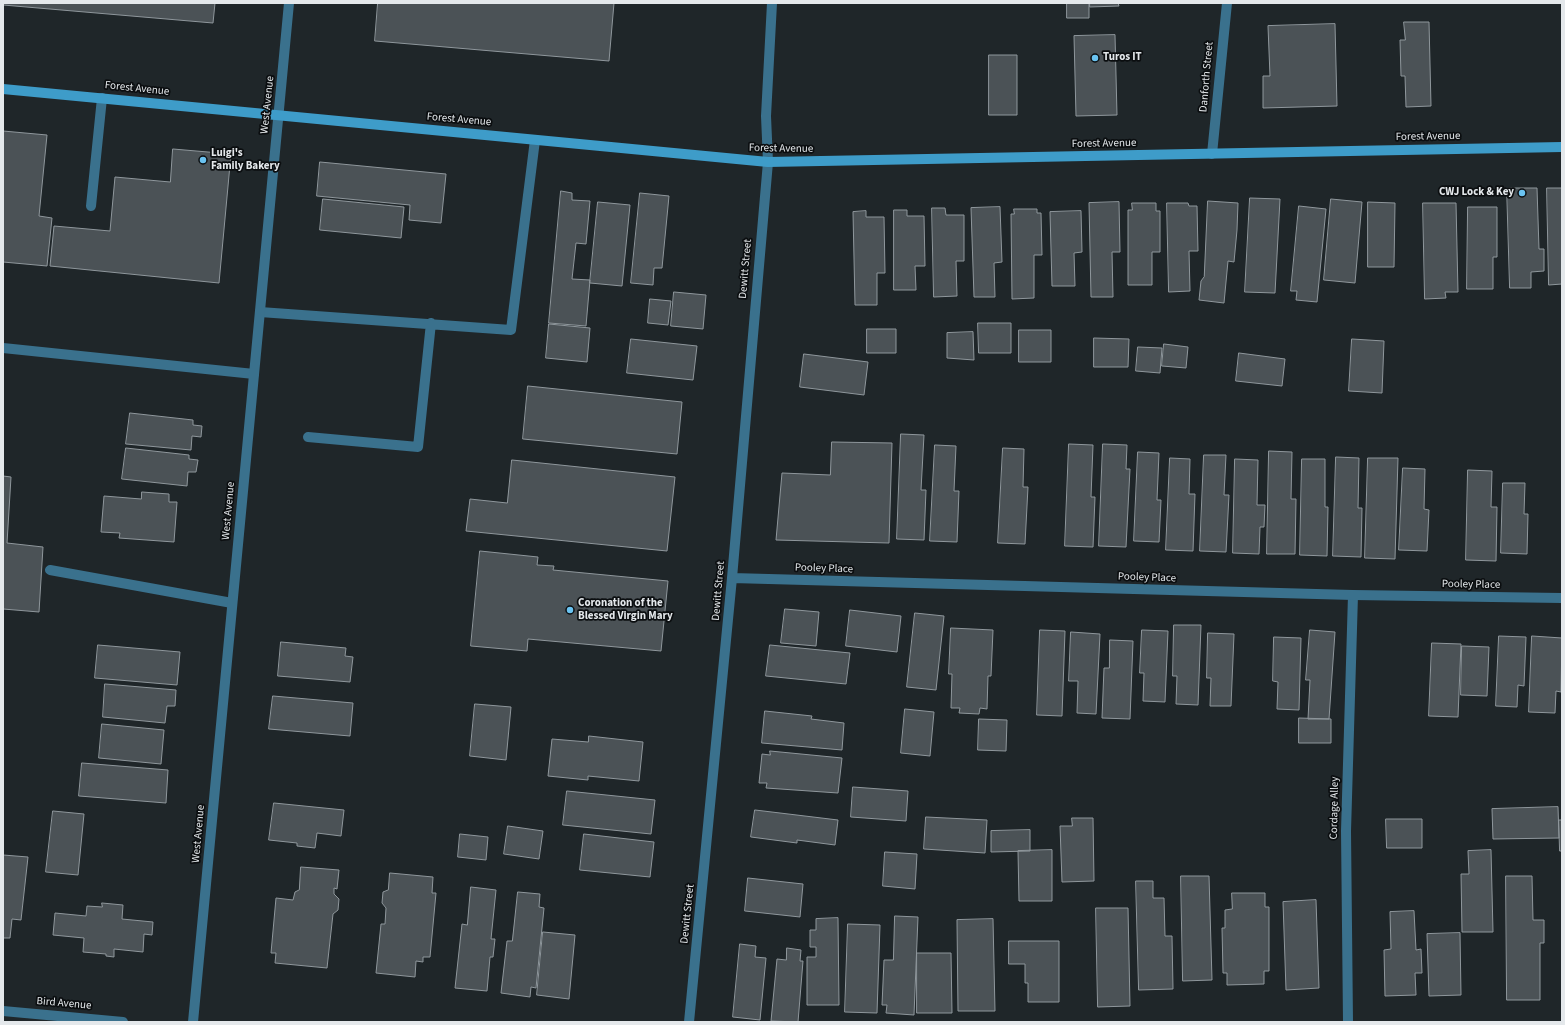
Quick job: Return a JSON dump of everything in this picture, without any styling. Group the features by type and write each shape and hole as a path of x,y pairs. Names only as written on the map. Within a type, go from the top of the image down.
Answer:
{"street":[{"name":"West Avenue","path":"193,1022 289,3"},
{"name":"Dewitt Street","path":"689,1022 732,578 768,162 766,116 772,3"},
{"name":"Danforth Street","path":"1212,154 1226,3"},
{"name":"Forest Avenue","path":"3,89 768,162 1562,147"},
{"path":"91,206 102,98"},
{"path":"260,312 431,323 511,330 535,140"},
{"path":"308,437 418,447 431,323"},
{"path":"3,348 254,374"},
{"path":"50,570 232,603"},
{"name":"Pooley Place","path":"732,578 1354,595 1562,598"},
{"name":"Cordage Alley","path":"1348,1022 1346,831 1354,595"},
{"name":"Bird Avenue","path":"3,1011 123,1022"}],"building":[{"path":"3,3 215,3 213,23 3,5"},
{"path":"378,3 614,3 609,61 375,41"},
{"path":"1067,3 1089,3 1089,18 1067,18"},
{"path":"1090,3 1118,3 1119,6 1090,7"},
{"path":"1404,22 1429,22 1431,106 1406,107 1405,76 1401,76 1400,40 1405,40"},
{"path":"1335,24 1337,106 1263,108 1263,76 1270,76 1268,26"},
{"path":"1115,35 1117,115 1076,116 1074,36"},
{"path":"989,55 1017,55 1017,115 989,115"},
{"path":"3,131 47,135 39,216 52,218 47,266 3,262"},
{"path":"173,149 231,154 219,283 50,266 54,226 110,231 115,177 170,182"},
{"path":"320,162 446,174 441,223 409,220 410,205 317,196"},
{"path":"1507,188 1537,188 1539,249 1544,249 1544,271 1531,272 1531,288 1510,288"},
{"path":"1547,188 1562,188 1562,284 1549,285"},
{"path":"561,191 572,193 572,200 590,201 586,244 576,243 572,279 590,280 586,326 549,323"},
{"path":"640,193 669,196 662,268 654,268 653,285 631,283"},
{"path":"1250,198 1280,199 1275,293 1245,292"},
{"path":"323,199 404,207 401,238 320,230"},
{"path":"1331,199 1362,202 1355,283 1324,280"},
{"path":"1208,201 1238,203 1234,262 1228,261 1224,303 1199,300 1201,281 1204,277"},
{"path":"598,202 630,205 622,286 590,283"},
{"path":"1119,202 1120,252 1112,252 1113,297 1091,297 1089,203"},
{"path":"1368,202 1395,203 1394,267 1368,267"},
{"path":"1132,203 1156,203 1156,211 1160,211 1160,252 1152,252 1152,285 1128,285 1128,210 1132,210"},
{"path":"1167,203 1188,203 1189,206 1197,206 1198,251 1189,251 1190,291 1169,292"},
{"path":"1423,203 1456,203 1458,292 1445,292 1446,298 1425,299"},
{"path":"1299,206 1326,209 1317,302 1296,300 1297,291 1291,291"},
{"path":"1000,207 1002,262 994,263 995,297 974,297 971,208"},
{"path":"1468,207 1497,207 1497,257 1493,257 1493,289 1467,289"},
{"path":"932,208 945,208 946,215 964,215 964,261 956,261 957,296 934,297"},
{"path":"1014,209 1037,209 1037,213 1041,213 1042,255 1034,255 1034,298 1012,299 1011,214 1014,214"},
{"path":"894,210 907,210 907,216 924,216 925,266 915,266 916,290 894,290"},
{"path":"866,211 866,217 884,217 885,273 877,273 877,305 855,305 853,212"},
{"path":"1081,211 1082,252 1074,253 1075,286 1052,286 1050,212"},
{"path":"674,292 706,295 703,329 671,326"},
{"path":"650,299 671,301 668,325 648,323"},
{"path":"978,323 1011,323 1011,353 979,353"},
{"path":"549,324 590,328 587,362 546,358"},
{"path":"867,329 896,329 896,353 867,353"},
{"path":"1019,330 1051,330 1051,362 1019,362"},
{"path":"973,332 974,360 947,358 947,333"},
{"path":"1094,338 1129,339 1128,367 1094,367"},
{"path":"631,339 697,346 693,380 627,373"},
{"path":"1352,339 1384,341 1382,393 1349,391"},
{"path":"1164,344 1188,347 1186,368 1162,366"},
{"path":"1138,347 1162,348 1160,373 1136,371"},
{"path":"1239,353 1285,359 1282,386 1236,381"},
{"path":"804,354 868,362 864,395 800,387"},
{"path":"528,386 682,402 677,454 523,439"},
{"path":"130,413 193,420 193,425 202,426 201,437 192,436 191,450 126,444"},
{"path":"901,434 924,435 921,490 926,490 924,540 897,539"},
{"path":"832,442 892,443 889,543 776,540 782,473 830,475"},
{"path":"1069,444 1093,445 1091,497 1095,497 1093,547 1065,546"},
{"path":"1103,444 1127,445 1126,469 1130,469 1126,547 1099,546"},
{"path":"935,445 956,446 954,491 959,491 957,542 930,541"},
{"path":"126,448 189,455 189,459 198,460 196,472 188,472 187,486 122,479"},
{"path":"1003,448 1024,449 1023,487 1028,487 1025,544 998,543"},
{"path":"1269,451 1292,452 1291,499 1296,499 1295,554 1267,554"},
{"path":"1138,452 1159,453 1157,500 1161,500 1159,542 1134,541"},
{"path":"1204,455 1226,455 1224,495 1229,495 1226,552 1200,551"},
{"path":"1336,457 1359,458 1358,508 1362,508 1361,557 1333,556"},
{"path":"1170,458 1190,459 1189,494 1195,494 1193,551 1166,550"},
{"path":"1368,458 1398,458 1395,559 1365,558"},
{"path":"1235,459 1258,460 1257,505 1265,505 1264,527 1260,527 1259,554 1233,553"},
{"path":"1302,459 1325,459 1325,507 1328,507 1327,556 1300,555"},
{"path":"512,460 675,477 667,551 466,531 470,499 507,503"},
{"path":"1403,468 1425,469 1424,509 1429,510 1427,551 1399,550"},
{"path":"1468,470 1492,471 1491,507 1497,507 1496,561 1466,560"},
{"path":"3,476 11,477 7,543 43,547 39,612 3,609"},
{"path":"1503,483 1525,483 1524,514 1528,514 1527,554 1501,553"},
{"path":"142,492 169,494 169,502 177,502 174,542 119,538 120,533 101,532 104,496 141,499"},
{"name":"Coronation of the Blessed Virgin Mary","path":"480,551 538,557 537,565 554,566 553,570 668,581 661,651 528,639 527,651 471,646"},
{"path":"785,609 819,612 816,646 781,643"},
{"path":"850,610 901,616 897,652 846,646"},
{"path":"915,613 944,616 936,690 907,687"},
{"path":"1174,625 1201,625 1198,705 1176,704 1177,676 1173,676"},
{"path":"951,628 993,630 991,676 988,676 987,709 980,708 979,714 959,713 960,708 951,708 952,674 949,674"},
{"path":"1040,630 1065,631 1062,716 1037,715"},
{"path":"1142,630 1168,631 1165,702 1143,701 1144,673 1140,673"},
{"path":"1310,630 1335,632 1329,719 1308,719 1310,680 1306,680"},
{"path":"1071,632 1100,634 1096,714 1077,713 1078,681 1069,681"},
{"path":"1208,633 1234,634 1231,706 1210,706 1211,678 1207,678"},
{"path":"1499,636 1526,637 1524,686 1518,685 1517,707 1496,706"},
{"path":"1532,636 1562,638 1561,692 1556,691 1555,713 1529,712"},
{"path":"1274,637 1301,638 1299,710 1277,709 1278,682 1273,681"},
{"path":"1110,640 1133,641 1130,719 1102,718 1104,668 1109,668"},
{"path":"281,642 346,648 345,656 353,657 350,682 278,676"},
{"path":"1432,643 1461,644 1458,717 1429,716"},
{"path":"98,645 180,652 177,685 95,678"},
{"path":"770,645 850,653 846,684 766,676"},
{"path":"1462,646 1489,647 1487,696 1461,695"},
{"path":"105,684 176,690 175,706 167,706 165,723 103,717"},
{"path":"273,696 353,703 350,736 269,729"},
{"path":"475,704 511,707 506,760 470,756"},
{"path":"905,709 934,712 930,756 901,753"},
{"path":"765,711 812,716 811,719 844,723 842,750 762,743"},
{"path":"1299,718 1331,719 1331,743 1299,743"},
{"path":"979,719 1007,720 1006,751 978,750"},
{"path":"102,724 164,730 161,764 99,758"},
{"path":"589,736 643,742 639,781 588,776 588,780 548,776 552,739 588,742"},
{"path":"770,751 842,758 838,793 766,788 767,783 759,783 762,754 770,755"},
{"path":"82,763 168,770 166,803 79,796"},
{"path":"853,787 908,791 906,821 851,817"},
{"path":"567,791 655,800 651,834 563,825"},
{"path":"274,803 344,810 341,836 317,833 315,848 297,846 297,843 269,840"},
{"path":"1558,807 1559,838 1493,839 1492,809"},
{"path":"755,810 838,820 835,845 797,840 797,843 751,837"},
{"path":"53,811 84,814 78,875 46,872"},
{"path":"926,817 987,820 985,853 924,849"},
{"path":"1072,818 1093,818 1094,881 1062,882 1060,826 1072,826"},
{"path":"1386,819 1422,819 1422,848 1387,848"},
{"path":"1559,820 1562,820 1562,851 1560,851"},
{"path":"508,826 543,831 539,859 504,854"},
{"path":"1030,830 1030,851 991,852 991,831"},
{"path":"460,834 488,837 486,860 458,857"},
{"path":"584,834 654,842 650,877 580,870"},
{"path":"1052,850 1052,901 1019,901 1018,851"},
{"path":"1491,850 1493,932 1462,932 1461,874 1469,874 1468,851"},
{"path":"885,852 917,854 915,889 883,886"},
{"path":"3,855 28,857 21,920 12,919 10,938 3,938"},
{"path":"301,867 339,870 337,889 334,888 334,894 339,899 338,910 333,914 327,968 275,963 276,953 271,953 276,898 293,900 295,892 299,890"},
{"path":"390,873 433,877 432,893 436,893 430,957 423,957 423,962 416,961 415,977 376,973 381,924 385,924 386,908 382,903 383,892 388,890"},
{"path":"1181,876 1209,876 1212,980 1183,981"},
{"path":"1506,876 1532,876 1533,920 1544,920 1544,943 1540,943 1540,1000 1507,1000"},
{"path":"748,878 803,884 800,917 745,911"},
{"path":"1136,881 1153,881 1153,898 1164,898 1165,936 1172,936 1173,989 1139,990"},
{"path":"471,887 496,890 491,939 495,939 493,957 490,957 487,991 455,988 462,924 467,925"},
{"path":"518,892 540,894 539,907 544,908 536,988 531,987 530,997 501,993 507,941 512,941"},
{"path":"1232,893 1265,893 1265,907 1269,907 1269,971 1264,971 1264,984 1227,985 1227,973 1223,973 1222,928 1225,928 1225,910 1232,909"},
{"path":"1316,900 1319,988 1286,990 1283,902"},
{"path":"102,903 123,905 122,919 153,922 152,935 144,934 143,952 114,949 114,957 106,956 106,954 83,952 84,938 53,935 55,913 86,916 87,906 102,907"},
{"path":"1096,908 1128,908 1130,1006 1098,1007"},
{"path":"1414,911 1416,950 1421,949 1422,973 1415,973 1416,995 1385,996 1384,950 1391,949 1390,912"},
{"path":"895,916 918,917 914,1015 886,1013 887,1005 882,1005 884,960 893,960"},
{"path":"838,918 839,1005 807,1005 807,957 816,957 816,947 810,947 810,930 816,930 816,919"},
{"path":"993,919 995,1011 958,1011 957,920"},
{"path":"848,924 880,925 877,1013 845,1012"},
{"path":"543,932 575,935 569,999 537,995"},
{"path":"1460,933 1461,995 1429,996 1427,934"},
{"path":"1009,941 1059,941 1059,1002 1028,1002 1028,983 1025,983 1025,964 1009,964"},
{"path":"740,944 756,946 755,957 766,958 760,1020 733,1017"},
{"path":"787,948 801,950 800,961 803,961 798,1022 771,1021 777,959 786,960"},
{"path":"917,953 951,953 952,1013 917,1013"}],"place":[{"name":"Turos IT","path":"1095,58"},
{"name":"Luigi's Family Bakery","path":"203,160"},
{"name":"CWJ Lock & Key","path":"1522,193"},
{"name":"Coronation of the Blessed Virgin Mary","path":"570,610"}]}
